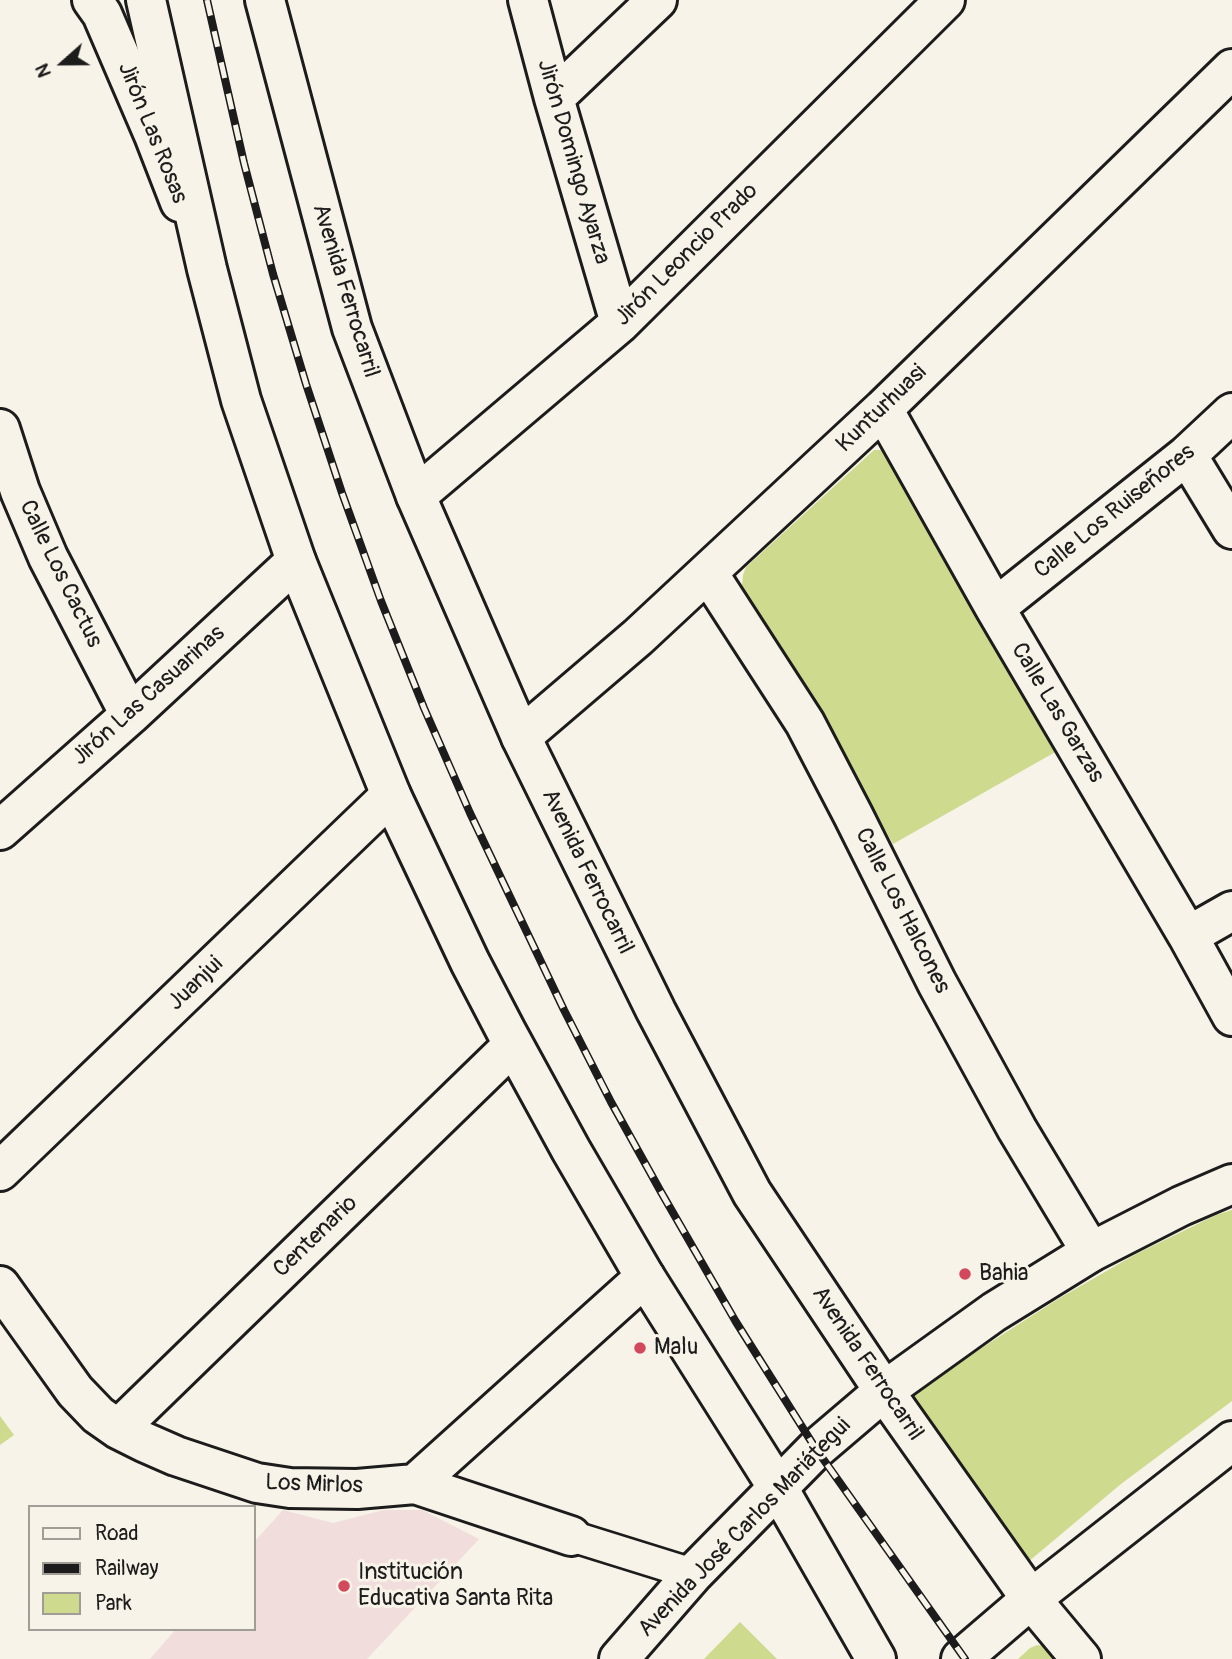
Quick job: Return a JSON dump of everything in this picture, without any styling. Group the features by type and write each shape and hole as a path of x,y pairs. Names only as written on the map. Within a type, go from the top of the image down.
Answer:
{"street":[{"name":"Jirón Las Rosas","path":"92,0 102,14 154,135 206,269"},
{"path":"146,0 206,269 241,400 296,561 391,795 470,962 513,1045 645,1277 778,1488 876,1659"},
{"name":"Avenida Ferrocarril","path":"265,0 352,328 416,496 521,737 656,1011 752,1193 884,1391 1031,1599 1081,1659"},
{"name":"Jirón Domingo Ayarza","path":"528,0 620,323"},
{"path":"554,98 657,0"},
{"name":"Jirón Leoncio Prado","path":"416,496 620,323 944,0"},
{"name":"Kunturhuasi","path":"521,737 638,637 883,409 1232,69"},
{"name":"Calle Las Garzas","path":"883,409 1232,1016"},
{"name":"Calle Los Ruiseñores","path":"995,608 1187,455 1232,413"},
{"name":"Calle Los Cactus","path":"0,429 10,500 48,558 130,715"},
{"path":"1187,455 1232,529"},
{"name":"Jirón Las Casuarinas","path":"0,830 130,715 296,561"},
{"name":"Calle Los Halcones","path":"708,573 805,723 944,995 1017,1129 1091,1252"},
{"name":"Juanjui","path":"0,1171 391,795"},
{"path":"1188,936 1232,911"},
{"name":"Centenario","path":"118,1429 513,1045"},
{"name":"Avenida José Carlos Mariátegui","path":"619,1659 693,1574 816,1449 884,1391 994,1312 1091,1252 1181,1206 1232,1184"},
{"path":"415,1484 645,1277"},
{"name":"Los Mirlos","path":"0,1286 75,1391 97,1415 118,1429 176,1456 257,1483 290,1488 344,1489 415,1484 427,1486 570,1536 693,1574"},
{"path":"961,1659 1031,1599 1232,1441"}],"shaded area":[{"name":"Institución Educativa Santa Rita","path":"283,1510 333,1523 384,1510 422,1510 479,1539 367,1659 150,1659 174,1631 256,1631 256,1540"}],"green space":[{"path":"874,450 890,453 1059,750 893,844 785,652 742,586 746,567"},
{"path":"1232,1210 1232,1401 1121,1484 1028,1562 911,1397 1058,1299 1136,1254 1216,1215"},
{"path":"0,1416 14,1435 0,1445"},
{"path":"740,1622 777,1659 704,1659"},
{"path":"1044,1646 1055,1659 1018,1659 1030,1648"}],"railway":[{"path":"207,0 244,163 306,384 381,601 470,813 611,1102 736,1322 816,1449 965,1659"}],"place":[{"name":"Bahia","path":"965,1274"},
{"name":"Malu","path":"640,1348"},
{"name":"Institución Educativa Santa Rita","path":"344,1586"}]}
